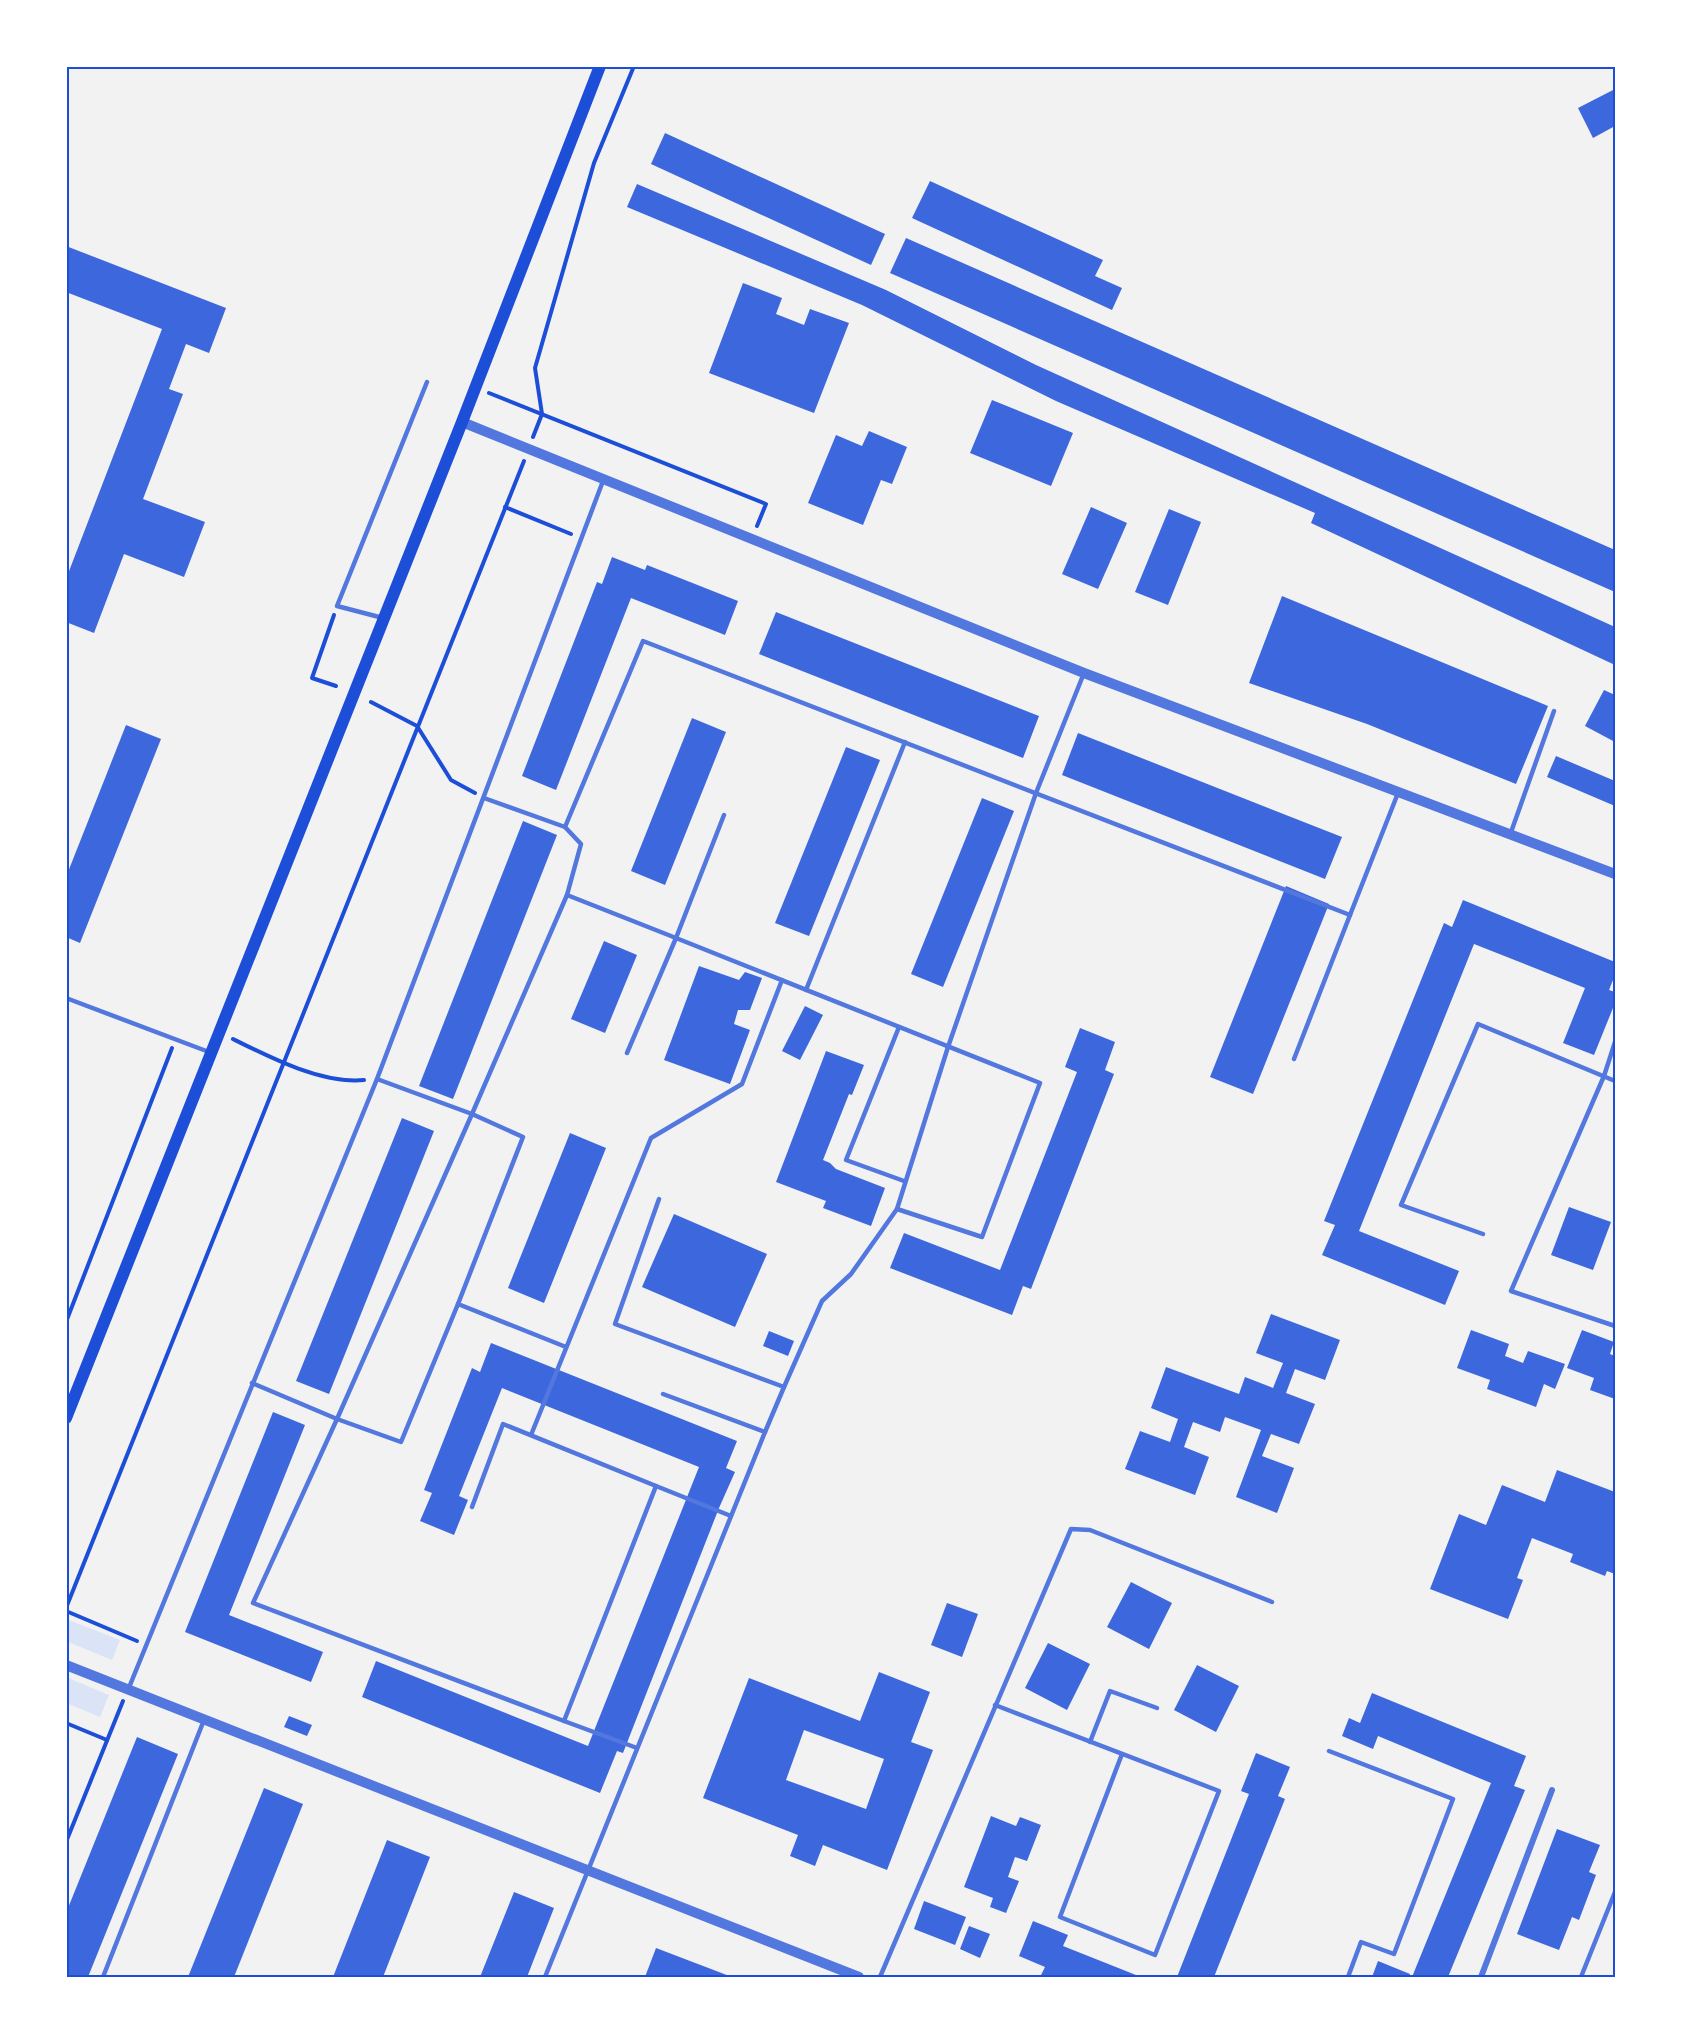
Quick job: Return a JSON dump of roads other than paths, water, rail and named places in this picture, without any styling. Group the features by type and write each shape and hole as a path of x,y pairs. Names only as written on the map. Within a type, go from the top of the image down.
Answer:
{"main road":[{"path":"66,1418 462,422 600,66"}],"street":[{"path":"462,422 1084,673 1615,874"},
{"path":"66,1665 860,1977"},
{"path":"1481,1977 1552,1790"}],"lane":[{"path":"384,618 337,606 427,382"},
{"path":"128,1690 377,1079 604,479"},
{"path":"565,827 643,641 1350,915"},
{"path":"545,1977 765,1432 822,1301 851,1274 897,1209 948,1047 1036,793 1084,673"},
{"path":"1510,835 1554,711"},
{"path":"806,990 905,742"},
{"path":"1294,1059 1398,793"},
{"path":"484,798 565,827 582,843 567,895 337,1419 253,1603 638,1748"},
{"path":"627,1053 676,938 724,814"},
{"path":"567,895 1040,1083 982,1237 897,1209"},
{"path":"531,1435 651,1138 742,1084 782,980"},
{"path":"66,998 211,1053"},
{"path":"1483,1234 1401,1205 1478,1024 1615,1081"},
{"path":"899,1027 846,1160 904,1182"},
{"path":"1615,1042 1604,1076 1511,1291 1615,1326"},
{"path":"252,1383 337,1419 401,1442 458,1304 523,1137 472,1114 377,1079"},
{"path":"659,1199 615,1324 784,1387"},
{"path":"458,1304 566,1347"},
{"path":"663,1394 765,1432"},
{"path":"472,1506 503,1424 731,1516"},
{"path":"564,1721 656,1486"},
{"path":"880,1977 1071,1529 1090,1530 1272,1602"},
{"path":"1090,1742 1110,1691 1157,1708"},
{"path":"995,1705 1219,1791 1155,1955 1060,1917 1122,1754"},
{"path":"103,1977 204,1720"},
{"path":"1329,1751 1453,1799 1394,1954 1361,1942 1348,1977"},
{"path":"1581,1977 1615,1892"}]}
